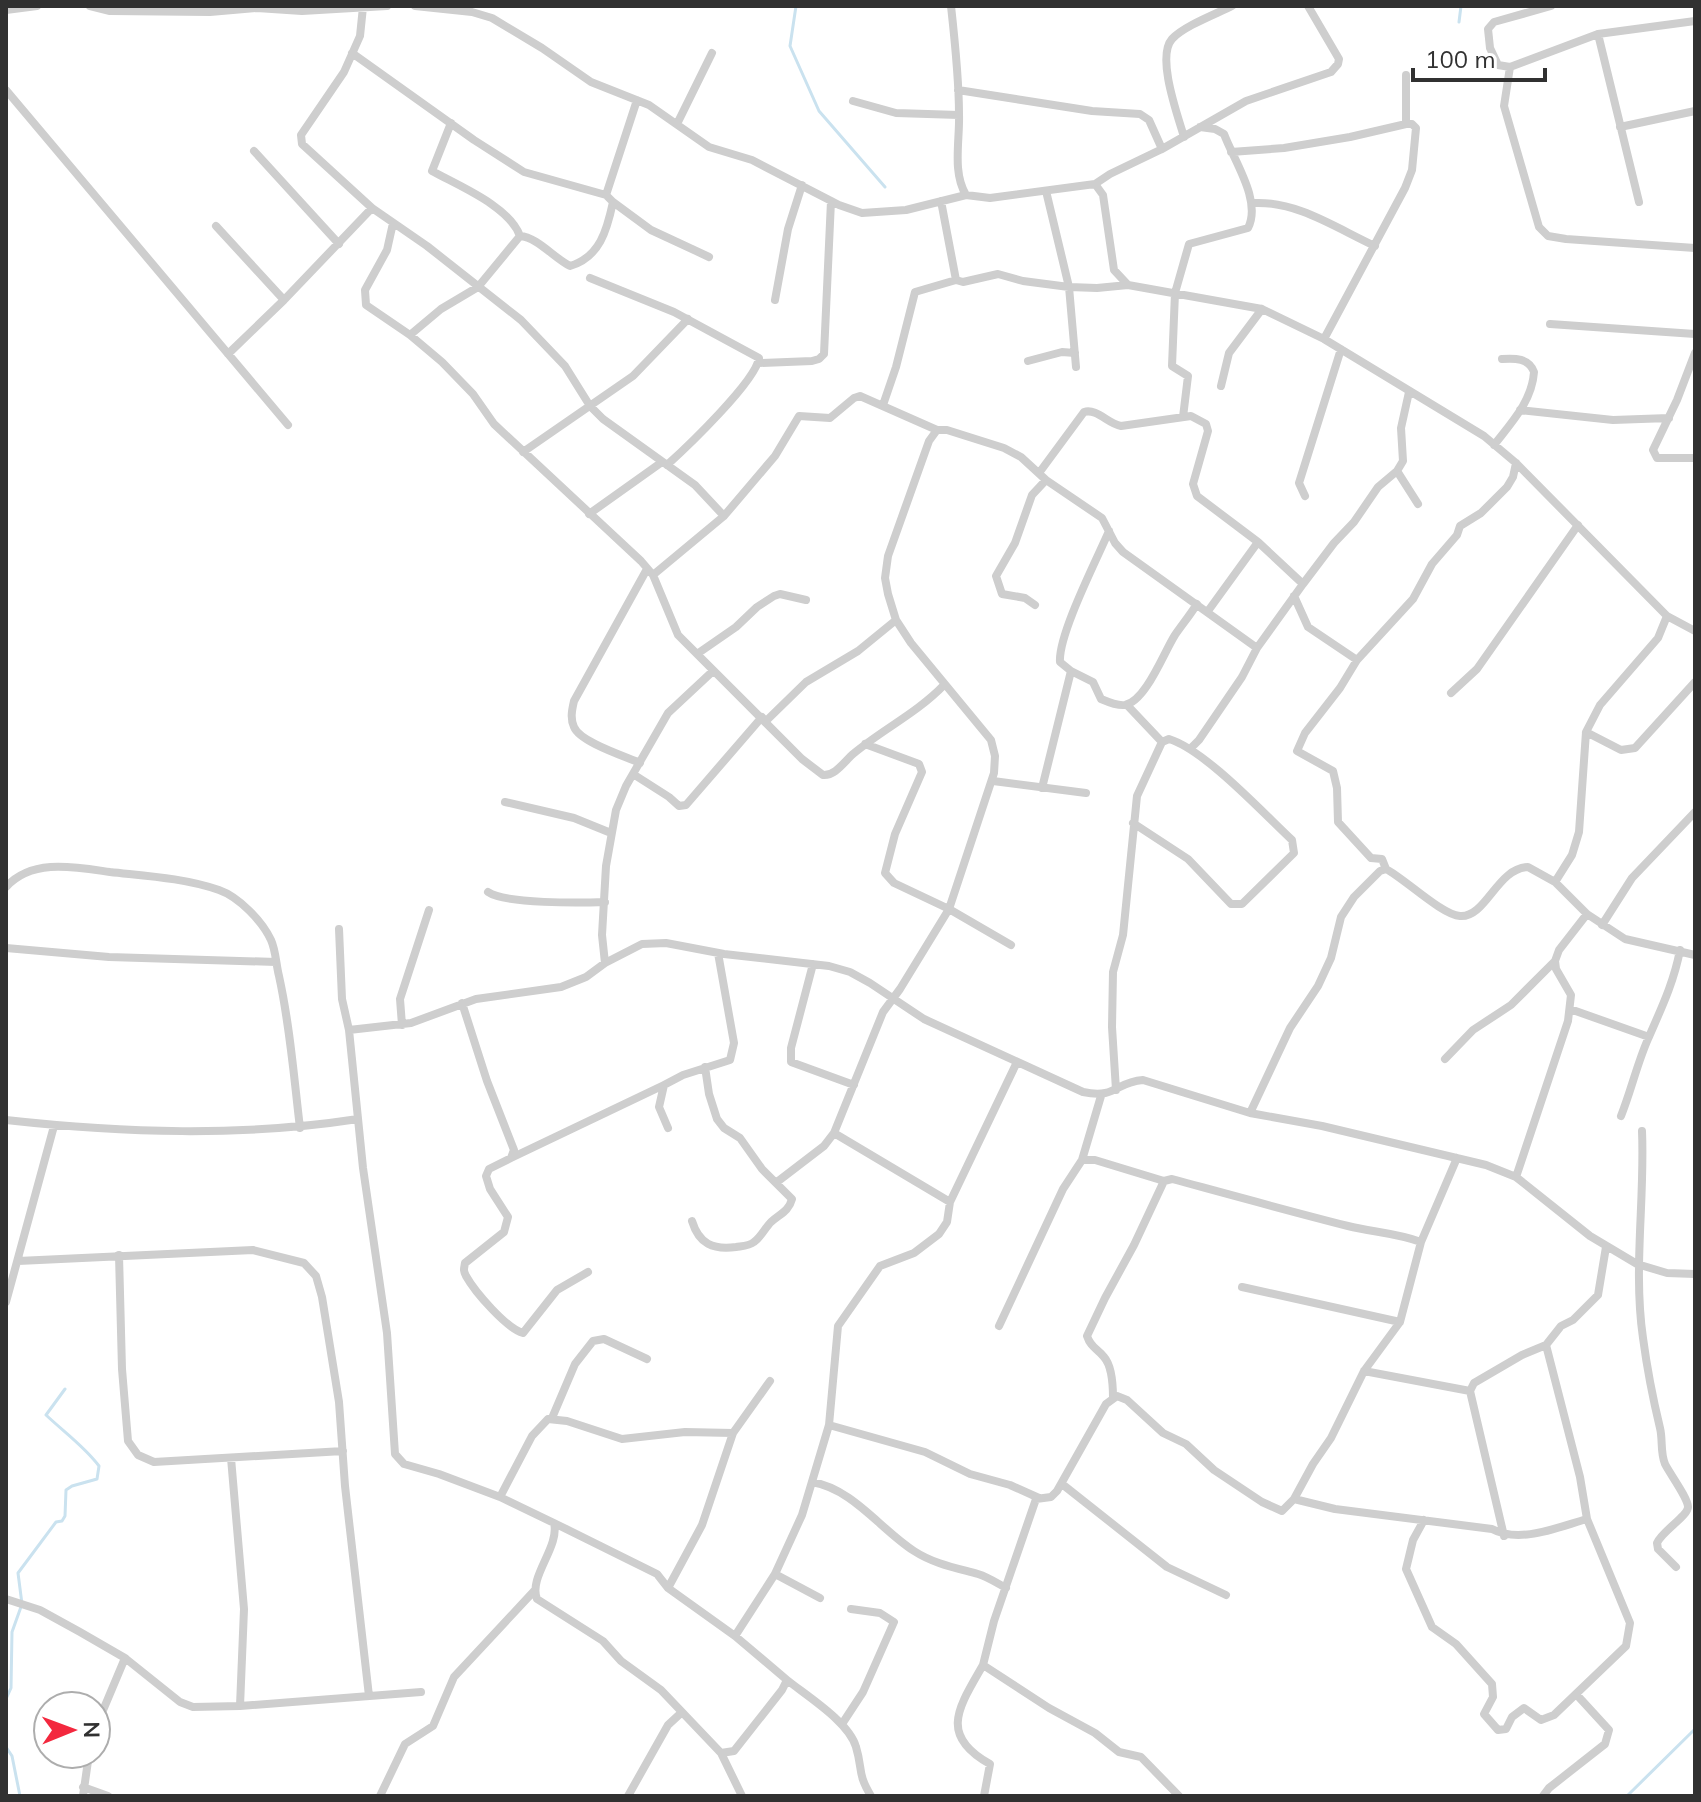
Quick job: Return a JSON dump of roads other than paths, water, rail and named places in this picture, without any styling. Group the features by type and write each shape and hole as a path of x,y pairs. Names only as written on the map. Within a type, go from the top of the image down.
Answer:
{"street":[{"path":"6,10 37,6"},
{"path":"90,6 110,11 196,12 387,6"},
{"path":"415,6 472,12 492,18 591,82 637,100 709,147 752,160 831,201 862,213 906,210 966,195 990,198 1095,184 1246,101 1331,72 1338,64 1336,52 1308,6"},
{"path":"951,6 958,90 958,157 966,195"},
{"path":"1184,137 1168,75 1170,42 1232,6"},
{"path":"1551,6 1494,22 1488,29 1490,48 1498,65 1510,67 1598,34 1695,21"},
{"path":"363,7 360,36 344,72 300,140 372,208 521,320 565,366 590,406 603,419 695,485 724,516"},
{"path":"1598,34 1639,202"},
{"path":"352,53 524,172 609,198 651,230 709,257"},
{"path":"677,124 712,53"},
{"path":"1510,67 1504,106 1539,227 1548,236 1695,248"},
{"path":"1406,75 1406,124"},
{"path":"6,90 288,425"},
{"path":"958,90 1092,111 1140,114 1149,120 1162,149"},
{"path":"520,236 530,238 570,266 583,262 603,239 609,198 637,100"},
{"path":"853,101 896,113 959,115"},
{"path":"1620,127 1695,111"},
{"path":"451,123 432,171 485,200 516,225 520,236"},
{"path":"1231,152 1297,146 1406,124 1416,128 1412,170 1405,188 1324,339"},
{"path":"1183,417 1189,380 1187,374 1172,366 1175,293 1189,244 1248,228 1254,203 1224,134 1200,127"},
{"path":"254,151 339,244"},
{"path":"1095,184 1103,195 1114,270 1128,285"},
{"path":"775,300 788,229 802,185"},
{"path":"1046,191 1069,287 1076,367"},
{"path":"759,363 812,361 824,354 831,201"},
{"path":"941,201 956,280"},
{"path":"1254,203 1273,202 1290,206 1375,246"},
{"path":"228,354 372,208"},
{"path":"393,223 387,250 364,297 366,305 410,335 461,380 494,424 650,572 678,635 802,759 826,776 832,774 865,744 925,704 944,685"},
{"path":"216,226 284,300"},
{"path":"410,335 441,309 478,287 520,236"},
{"path":"883,405 915,292 956,280 963,282 998,274 1069,287 1128,285 1262,309 1324,339 1484,436 1516,463 1667,616 1695,631"},
{"path":"589,514 695,441 759,363 759,358 688,319 590,278"},
{"path":"1221,386 1229,353 1262,309"},
{"path":"523,452 633,376 688,319"},
{"path":"1550,324 1695,334"},
{"path":"1305,496 1299,483 1341,349"},
{"path":"1028,361 1062,352 1075,353"},
{"path":"1695,353 1653,450 1657,458 1695,458"},
{"path":"1494,445 1533,389 1534,372 1527,362 1516,358 1502,359"},
{"path":"1190,749 1242,677 1257,648 1294,596 1378,487 1397,471 1403,461 1401,428 1409,392"},
{"path":"640,763 580,736 574,728 572,713 574,701 650,572 724,516 775,456 799,416 830,418 857,396 937,430 947,430 1004,448 1021,457 1043,477 1102,518 1123,552 1257,648"},
{"path":"1035,605 1025,598 1002,594 996,576 1015,543 1032,495 1084,412 1089,410 1121,426 1183,417 1200,419 1208,431 1193,484 1197,496 1258,542 1303,584"},
{"path":"1520,410 1613,420 1669,418"},
{"path":"777,1182 824,1146 834,1133 883,1012 949,909 993,781 995,756 991,740 944,685 896,620 885,578 888,556 929,441 937,430"},
{"path":"1516,463 1507,487 1481,513 1460,526 1457,535 1432,564 1413,599 1357,660 1305,733 1297,751 1333,771 1338,822 1371,858 1382,859 1386,869 1441,907 1459,916 1477,909 1512,871 1528,867 1555,882 1587,914 1625,939 1695,955"},
{"path":"1397,471 1418,504"},
{"path":"1451,693 1477,669 1578,525"},
{"path":"1109,531 1083,588 1061,650 1060,662 1093,682 1101,699 1127,705 1137,698 1197,604"},
{"path":"1208,611 1258,542"},
{"path":"697,654 774,596 780,594 806,600"},
{"path":"1294,596 1308,627 1357,660"},
{"path":"1555,882 1572,855 1579,832 1586,732 1600,705 1658,638 1667,616"},
{"path":"633,774 679,806 686,805 764,719 806,682 858,651 896,620"},
{"path":"605,963 602,935 606,866 616,810 668,713 713,671"},
{"path":"1042,788 1071,671"},
{"path":"1586,732 1621,750 1635,748 1695,682"},
{"path":"1127,705 1162,742"},
{"path":"1116,1090 1113,972 1123,935 1133,823 1137,796 1162,742 1169,739 1190,749 1292,840 1294,853 1242,904 1236,905 1231,904 1188,859 1133,823"},
{"path":"865,744 919,764 921,768 895,834 885,873 894,883 949,909 1011,945"},
{"path":"993,781 1086,793"},
{"path":"505,802 574,818 611,833"},
{"path":"1602,925 1632,878 1695,812"},
{"path":"6,887 14,879 40,867 86,869 158,878 221,891 238,901 259,922 271,941 289,1039 300,1128"},
{"path":"1250,1113 1290,1028 1318,986 1334,950 1341,917 1354,897 1380,871 1386,869"},
{"path":"488,892 513,899 605,902"},
{"path":"402,1025 400,999 429,910"},
{"path":"1445,1059 1473,1030 1511,1005 1555,961 1559,950 1587,914"},
{"path":"339,929 342,999 349,1030 363,1168 387,1333 395,1454 404,1464 500,1497 657,1574 668,1588 735,1636 842,1724 856,1746 860,1778 871,1796"},
{"path":"349,1030 402,1025 462,1003 501,994 561,987 586,977 605,963 642,944 654,942 813,964 850,972 924,1019 1083,1092 1101,1096 1133,1081 1153,1082 1250,1113 1322,1126 1486,1165 1516,1177 1606,1247 1637,1264 1667,1273 1695,1274"},
{"path":"6,948 109,957 276,962"},
{"path":"1621,1116 1672,981 1680,950"},
{"path":"588,1272 557,1290 523,1333 494,1311 466,1276 465,1263 506,1228 508,1217 490,1189 486,1176 489,1169 664,1085 730,1060 734,1043 718,953"},
{"path":"1516,1177 1570,1009 1571,995 1556,969 1555,961"},
{"path":"813,964 791,1048 791,1062 854,1085"},
{"path":"462,1003 487,1081 512,1141 514,1150 511,1158"},
{"path":"1570,1009 1649,1037"},
{"path":"735,1636 775,1574 795,1535 829,1425 838,1326 880,1266 914,1253 939,1234 947,1222 950,1202 1017,1062"},
{"path":"692,1221 695,1232 709,1246 718,1249 755,1242 772,1221 790,1208 790,1195 762,1169 740,1138 724,1128 717,1119 705,1067"},
{"path":"664,1085 659,1107 668,1128"},
{"path":"999,1326 1063,1189 1082,1160 1101,1096"},
{"path":"6,1120 142,1131 300,1128 358,1119"},
{"path":"6,1302 54,1126"},
{"path":"1642,1131 1637,1264 1641,1326 1661,1431 1662,1456 1688,1504 1686,1513 1668,1528 1657,1543 1658,1549 1676,1567"},
{"path":"834,1133 950,1202"},
{"path":"829,1425 925,1452 970,1474 1010,1485 1039,1498 1051,1497 1062,1484 1106,1404 1121,1396 1163,1433 1186,1444 1214,1470 1272,1508 1282,1511 1294,1499 1331,1438 1364,1371 1400,1322 1421,1242 1457,1158"},
{"path":"1082,1160 1095,1160 1164,1181 1172,1179 1271,1208 1383,1234 1401,1234 1421,1242"},
{"path":"1113,1398 1110,1368 1087,1336 1164,1181"},
{"path":"1504,1536 1470,1391 1474,1383 1546,1345 1561,1326 1573,1320 1598,1295 1606,1247"},
{"path":"18,1261 253,1250 304,1263 316,1276 339,1402 369,1696"},
{"path":"119,1255 122,1369 128,1441 138,1455 154,1462 343,1451"},
{"path":"1242,1287 1400,1322"},
{"path":"552,1418 575,1364 593,1341 604,1339 647,1359"},
{"path":"1424,1520 1413,1540 1406,1569 1432,1627 1456,1644 1492,1684 1493,1697 1484,1714 1501,1731 1524,1708 1541,1720 1554,1715 1626,1646 1630,1623 1587,1519 1580,1477 1546,1345"},
{"path":"1364,1371 1470,1391"},
{"path":"668,1588 702,1525 733,1433 770,1381"},
{"path":"500,1497 532,1436 543,1421 552,1418 622,1439 685,1432 733,1433"},
{"path":"231,1458 244,1609 240,1706"},
{"path":"812,1482 829,1485 844,1494 916,1553 961,1571 981,1575 1006,1588"},
{"path":"1062,1484 1167,1567 1226,1595"},
{"path":"984,1796 990,1764 962,1743 956,1726 967,1692 983,1665 994,1621 1036,1499 1039,1498"},
{"path":"1294,1499 1335,1509 1492,1529 1504,1536 1538,1533 1587,1519"},
{"path":"380,1796 405,1744 433,1726 454,1677 535,1590 556,1530 554,1523"},
{"path":"775,1574 820,1598"},
{"path":"535,1590 537,1599 603,1641 621,1661 661,1690 721,1753 742,1796"},
{"path":"6,1599 40,1610 125,1658 180,1702 193,1707 421,1692"},
{"path":"842,1724 863,1692 894,1622 880,1613 851,1609"},
{"path":"112,1690 125,1658"},
{"path":"983,1665 1049,1708 1095,1733 1119,1752 1141,1757 1179,1796"},
{"path":"721,1753 734,1751 787,1680"},
{"path":"1556,1796 1546,1792 1605,1744 1609,1730 1576,1694"},
{"path":"628,1796 668,1725 681,1713"},
{"path":"86,1770 83,1792 108,1796"}],"waterway":[{"path":"796,6 790,46 819,111 885,187"},
{"path":"1459,22 1461,6"},
{"path":"6,1699 11,1688 12,1632 22,1604 18,1573 56,1522 62,1521 65,1516 66,1490 97,1479 99,1466 46,1415 65,1389"},
{"path":"1627,1796 1695,1729"},
{"path":"6,1747 12,1756 20,1796"}]}
